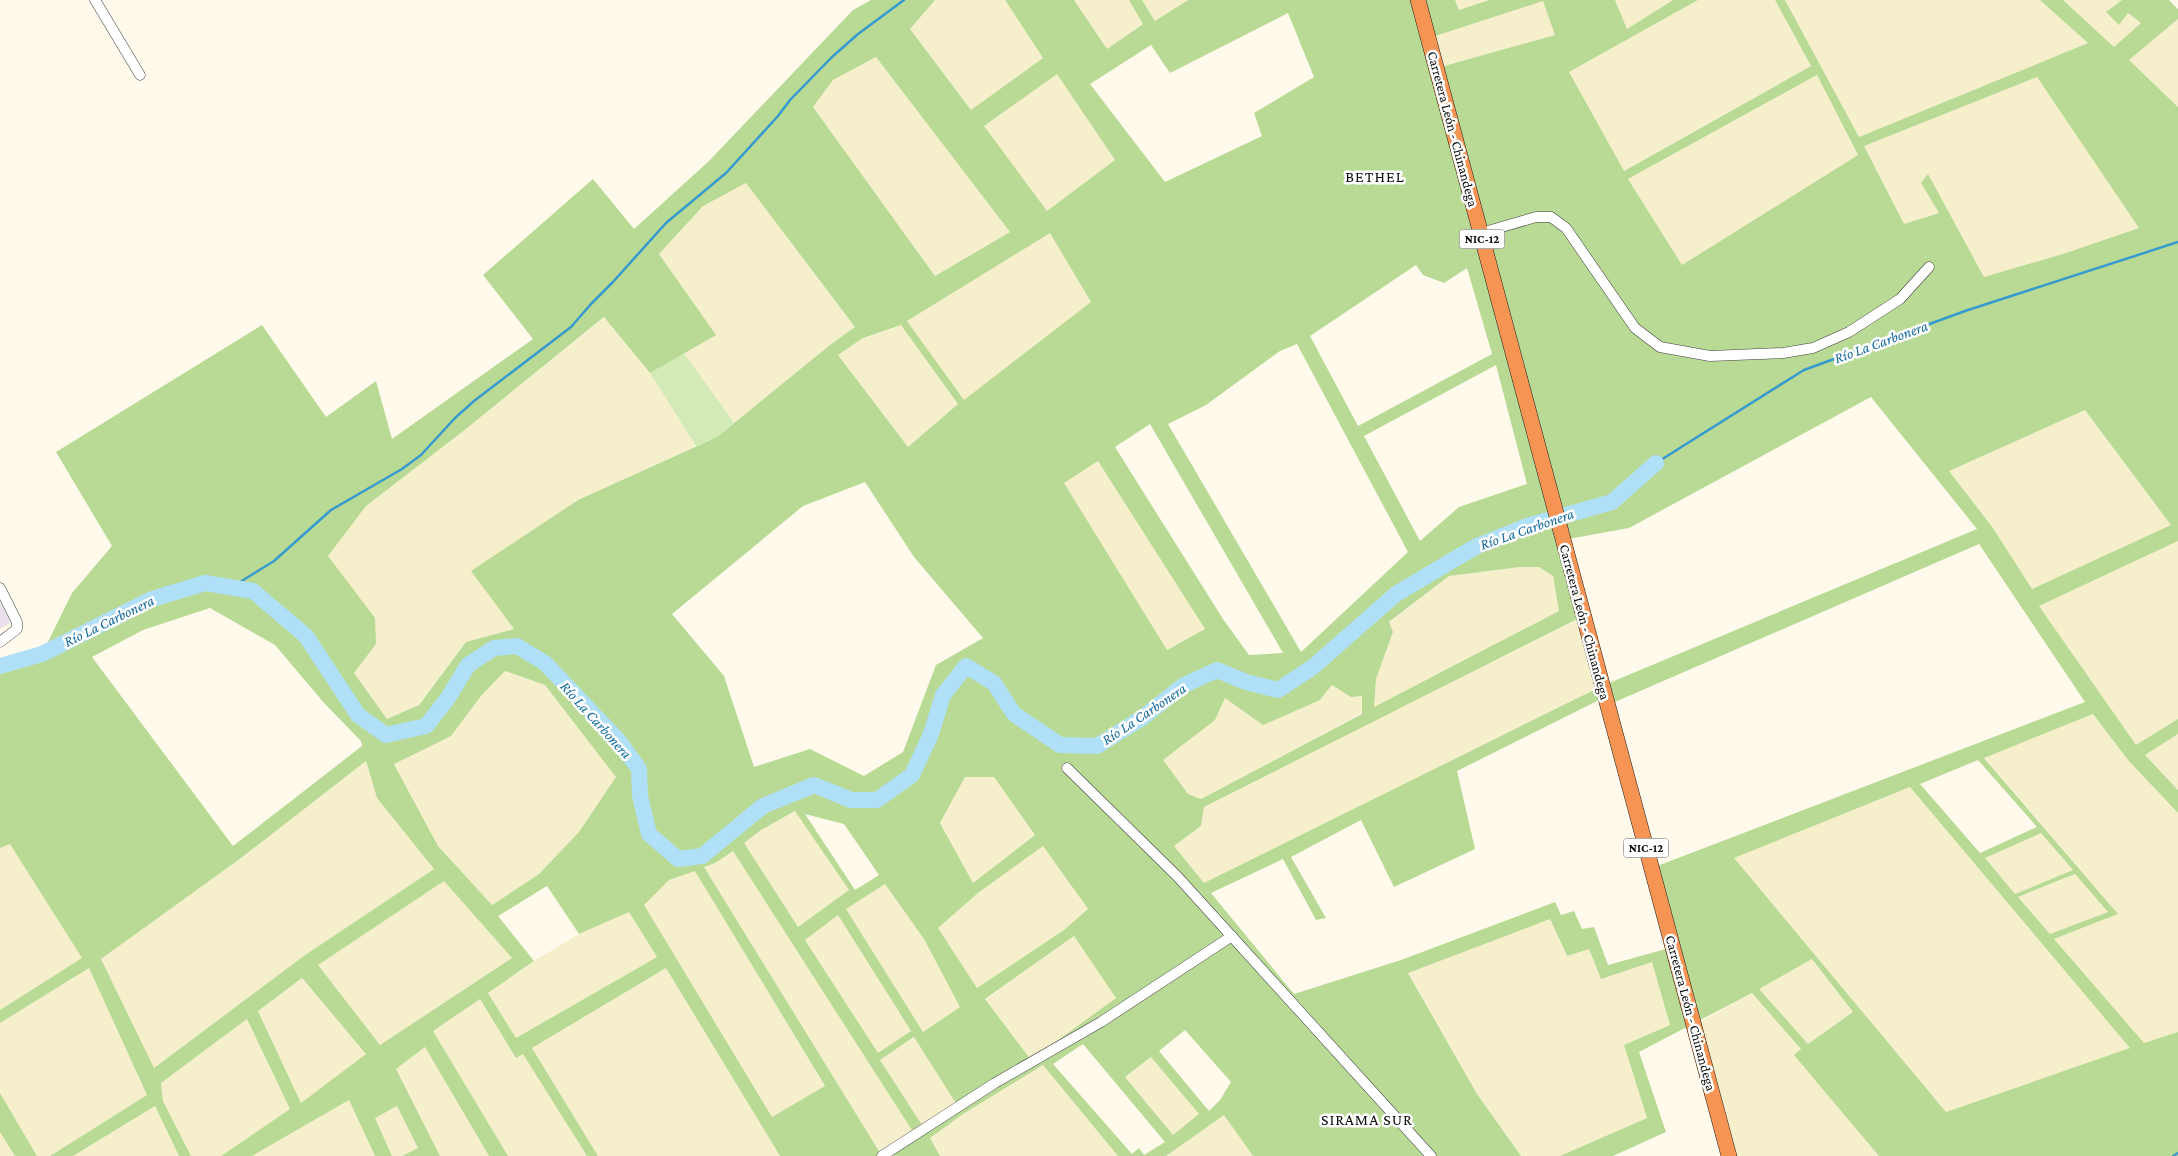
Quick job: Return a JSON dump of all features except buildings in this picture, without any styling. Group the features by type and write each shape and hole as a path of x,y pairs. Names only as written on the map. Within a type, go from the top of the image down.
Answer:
{"highway":[{"name":"Carretera León - Chinandega","path":"1418,0 1729,1156"}],"street":[{"path":"96,0 140,75"},
{"path":"1481,233 1536,217 1551,217 1566,228 1635,328 1660,347 1710,356 1783,352 1813,348 1849,332 1900,299 1929,266"},
{"path":"0,588 17,622 16,630 0,642"},
{"path":"1067,768 1177,876 1431,1156"},
{"path":"882,1156 995,1083 1101,1022 1232,936"}],"shaded area":[{"path":"935,0 1005,0 1043,58 971,110 910,29"},
{"path":"1074,0 1129,0 1143,23 1107,49"},
{"path":"1142,0 1188,0 1155,21"},
{"path":"1455,0 1489,0 1459,10"},
{"path":"1615,0 1673,0 1627,29"},
{"path":"1698,0 1775,0 1811,66 1623,171 1569,72"},
{"path":"1785,0 2040,0 2088,43 1859,137"},
{"path":"2063,0 2122,0 2106,12 2128,13 2141,23 2114,47"},
{"path":"1543,1 1556,35 1436,68 1428,38"},
{"path":"2178,19 2178,107 2129,60"},
{"path":"876,57 1010,232 935,276 813,107 833,80"},
{"path":"1057,73 1115,160 1047,211 983,126"},
{"path":"1817,75 1858,155 1682,265 1628,179"},
{"path":"2037,77 2140,228 2066,253 1984,277 1928,174 1921,183 1939,213 1904,224 1863,145"},
{"path":"746,183 855,327 734,423 684,353 715,334 659,254 703,206"},
{"path":"1050,232 1091,302 964,401 907,321"},
{"path":"605,317 650,373 696,446 578,500 472,571 514,629 466,642 418,705 387,719 354,673 376,644 328,556 366,506"},
{"path":"902,325 958,404 908,447 838,355 863,338"},
{"path":"2085,410 2172,525 2032,589 1993,528 1949,471"},
{"path":"1098,461 1205,629 1166,650 1064,483"},
{"path":"2178,541 2178,719 2136,746 2039,606"},
{"path":"1520,567 1539,567 1553,576 1559,611 1374,707 1376,679 1393,633 1389,623 1449,576"},
{"path":"0,595 13,621 0,629"},
{"path":"1583,616 1602,686 1204,883 1174,846 1201,826 1204,807"},
{"path":"505,671 545,685 617,777 579,832 539,874 492,905 438,846 394,763 451,736 481,696"},
{"path":"1333,685 1351,697 1362,696 1362,713 1201,799 1188,794 1162,760 1215,720 1225,698 1320,700"},
{"path":"2093,714 2128,760 2178,813 2178,1032 2144,1044 2054,939 2118,914 1984,757"},
{"path":"2178,734 2178,790 2145,755"},
{"path":"366,761 377,798 434,869 308,953 154,1069 101,959 241,858"},
{"path":"965,777 994,777 1035,835 973,883 940,823"},
{"path":"1910,787 2131,1048 1946,1112 1733,858"},
{"path":"796,811 849,890 798,927 743,843 761,830"},
{"path":"2041,833 2073,870 2015,894 1984,858"},
{"path":"10,843 83,958 0,1010 0,848"},
{"path":"1043,845 1088,910 1064,930 977,988 938,928 978,893"},
{"path":"733,850 915,1135 891,1151 894,1156 882,1156 704,867 715,863"},
{"path":"695,870 825,1087 772,1117 643,905 669,880"},
{"path":"2076,874 2108,912 2050,934 2018,897"},
{"path":"444,881 512,958 380,1045 317,965"},
{"path":"885,884 924,939 961,1007 922,1032 846,909"},
{"path":"629,912 657,957 516,1038 488,993 534,961 579,934"},
{"path":"838,915 911,1031 878,1054 805,940"},
{"path":"1550,919 1566,956 1589,949 1601,979 1652,962 1670,1025 1624,1045 1647,1118 1560,1156 1521,1156 1477,1094 1408,972"},
{"path":"1074,936 1117,998 1031,1060 985,1000"},
{"path":"1812,959 1853,1012 1808,1044 1758,989"},
{"path":"89,968 147,1095 50,1156 37,1156 0,1093 0,1023"},
{"path":"666,968 780,1156 598,1156 532,1048"},
{"path":"301,978 367,1054 301,1103 258,1010"},
{"path":"1752,993 1802,1049 1795,1055 1879,1156 1729,1156 1694,1025"},
{"path":"480,999 516,1058 523,1053 587,1156 508,1156 433,1031"},
{"path":"247,1019 290,1109 221,1156 191,1156 163,1101 161,1083"},
{"path":"915,1037 958,1105 924,1128 880,1060"},
{"path":"425,1047 489,1156 440,1156 396,1069"},
{"path":"1152,1057 1199,1114 1173,1135 1125,1077"},
{"path":"1043,1065 1118,1156 940,1156 930,1138 963,1114"},
{"path":"349,1100 375,1156 252,1156"},
{"path":"155,1106 179,1156 73,1156"},
{"path":"397,1106 418,1148 402,1156 392,1156 374,1118"},
{"path":"1224,1114 1253,1156 1166,1156"},
{"path":"0,1132 15,1156 0,1156"}],"green space":[{"path":"871,0 935,0 910,29 971,110 1043,58 1005,0 1074,0 1107,49 1143,24 1129,0 1142,0 1155,21 1188,0 1455,0 1459,10 1489,0 1615,0 1627,29 1673,0 1698,0 1569,72 1624,171 1811,66 1775,0 1785,0 1859,137 2088,43 2040,0 2063,0 2114,47 2141,23 2128,13 2119,25 2106,12 2122,0 2169,0 2178,9 2178,19 2129,60 2178,107 2178,541 2039,606 2136,745 2178,719 2178,734 2145,755 2178,790 2178,813 2128,760 2093,714 1984,758 2118,914 2054,939 2144,1043 2178,1032 2178,1156 1879,1156 1794,1055 1801,1049 1752,993 1639,1052 1666,1132 1613,1156 1560,1156 1647,1118 1624,1045 1670,1025 1652,962 1601,979 1589,949 1567,956 1550,919 1408,973 1477,1094 1521,1156 1253,1156 1224,1115 1166,1156 1118,1156 1043,1065 963,1114 930,1138 940,1156 894,1156 891,1151 915,1135 733,851 715,863 704,867 882,1156 780,1156 666,968 532,1048 598,1156 587,1156 523,1054 516,1058 480,999 433,1031 508,1156 489,1156 425,1047 396,1069 440,1156 402,1156 418,1148 397,1106 375,1118 392,1156 375,1156 349,1100 252,1156 221,1156 290,1109 247,1019 161,1083 163,1101 191,1156 179,1156 155,1106 73,1156 50,1156 147,1095 89,968 0,1023 0,1010 82,958 10,844 0,848 0,671 42,654 72,593 112,546 56,452 262,325 326,417 376,381 392,439 533,339 483,275 593,179 634,229 708,162 853,10","holes":["1543,1 1555,35 1437,68 1429,38","1288,13 1314,77 1254,113 1262,136 1165,182 1090,84 1151,45 1170,73","876,57 1010,232 935,276 813,107 833,80","1057,74 1115,160 1047,211 984,126","1817,75 1858,155 1682,265 1628,179","2037,77 2139,228 2066,253 1984,277 1928,174 1921,183 1939,213 1904,224 1864,146","746,183 855,327 830,345 717,437 578,500 471,571 514,629 466,642 419,705 387,719 354,673 376,644 375,618 328,556 366,506 462,432 604,317 650,373 716,335 659,254 703,206","1050,233 1091,302 964,400 907,321","1416,265 1423,275 1444,283 1467,268 1492,354 1358,426 1310,336","901,325 958,404 908,447 838,355 863,338","1297,344 1408,552 1301,652 1168,424 1206,405 1280,351","1496,365 1527,484 1459,507 1420,541 1364,436","1871,397 1977,529 1602,686 1204,883 1174,846 1201,826 1204,807 1583,616 1563,540 1629,528","2085,410 2171,525 2032,589 1993,528 1949,471","1150,424 1283,653 1249,655 1223,619 1115,447","1098,461 1205,629 1167,650 1064,483","865,482 914,557 983,638 936,665 903,752 864,776 810,749 754,767 724,676 672,614 803,506","1979,544 2085,702 1652,868 1673,947 1608,965 1594,927 1582,929 1574,911 1561,915 1555,902 1401,960 1294,994 1211,893 1283,859 1316,920 1326,918 1291,857 1361,820 1394,887 1475,849 1457,771 1605,697 1608,705","1520,567 1539,567 1553,576 1559,611 1374,707 1376,679 1393,632 1389,622 1449,576","210,608 275,645 325,704 361,741 362,746 233,846 92,657 143,630","505,671 545,685 616,777 579,832 539,874 492,905 438,846 394,764 451,736 481,696","1332,685 1351,697 1362,696 1362,714 1201,799 1188,794 1163,760 1215,720 1225,698 1263,725 1320,700","1978,760 2037,827 1980,853 1920,784","366,761 377,798 434,869 308,953 154,1068 101,959 241,858","965,777 994,777 1035,835 973,883 940,823","1910,787 2130,1048 1946,1112 1734,858","795,811 849,890 798,927 744,843 761,830","805,814 844,824 879,875 855,890","2041,833 2073,870 2015,894 1985,858","1043,846 1088,909 1064,930 977,988 938,928 978,893","695,871 825,1086 772,1117 644,905 669,880","2075,874 2108,912 2050,934 2018,897","444,881 512,958 380,1045 318,965","885,884 924,939 960,1007 923,1032 846,909","547,886 579,934 629,912 657,957 516,1038 488,993 534,961 498,916","838,915 911,1031 878,1053 805,940","1074,936 1116,998 1031,1060 985,999","1812,959 1853,1012 1808,1044 1759,989","302,978 366,1054 301,1103 258,1011","1185,1030 1231,1082 1220,1100 1209,1111 1159,1051","914,1037 957,1105 924,1128 880,1060","1083,1044 1165,1142 1144,1155 1139,1148 1132,1154 1053,1064","1151,1057 1199,1114 1173,1135 1125,1077"]},
{"path":"684,353 734,423 717,437 696,446 650,373"},
{"path":"0,1093 37,1156 15,1156 0,1132"}],"waterway":[{"path":"232,587 274,561 331,510 402,469 421,455 455,418 474,401 571,327 666,223 726,173 778,116 790,100 832,57 858,34 904,0"},
{"name":"Río La Carbonera","path":"1656,463 1804,370 1965,311 2178,242"},
{"name":"Río La Carbonera","path":"0,666 42,654 152,599 205,583 253,591 306,636 358,715 386,735 426,726 448,698 468,665 494,648 517,646 545,663 618,740 639,769 640,796 649,834 678,859 702,856 763,806 814,785 851,800 877,800 912,775 931,734 943,695 966,666 994,683 1014,714 1060,745 1097,746 1142,718 1184,685 1217,670 1246,682 1278,690 1313,667 1396,594 1475,547 1527,526 1612,502 1656,463"},
{"path":"2173,1156 2178,1153"}],"district":[{"name":"BETHEL","path":"1375,176"},
{"name":"SIRAMA SUR","path":"1367,1119"}]}
